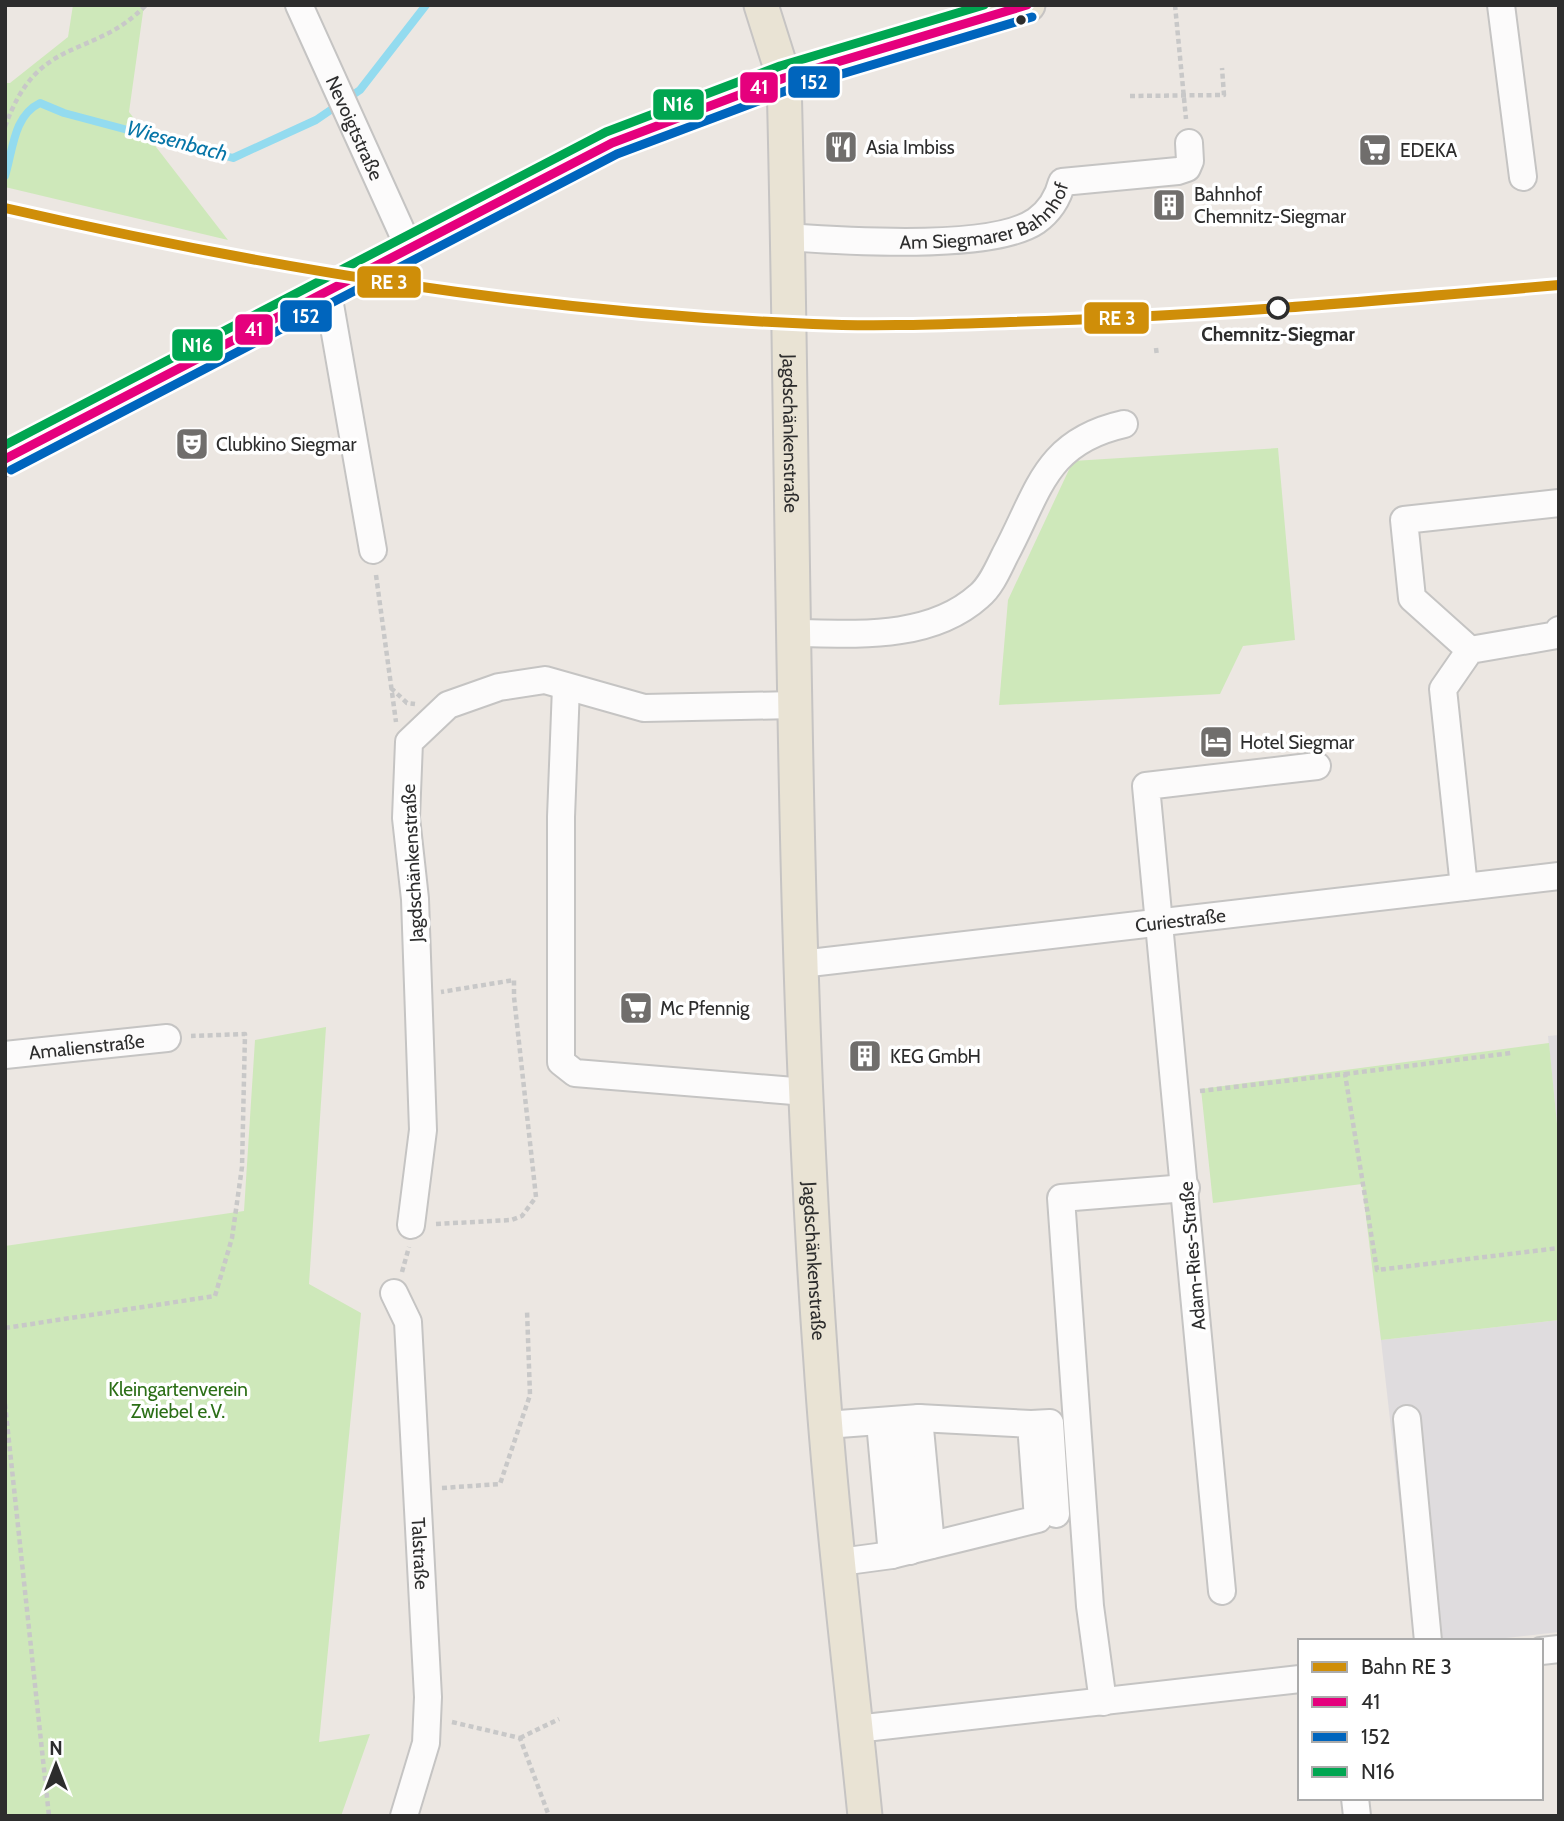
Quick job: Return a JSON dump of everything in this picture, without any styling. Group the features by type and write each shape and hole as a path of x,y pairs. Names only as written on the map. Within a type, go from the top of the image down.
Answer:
{"main road":[{"name":"Jagdschänkenstraße","path":"761,5 783,78 795,705 806,1092 827,1425 865,1816"},
{"path":"5,459 612,143 783,78 1015,7"}],"street":[{"name":"Nevoigtstraße","path":"299,5 410,250"},
{"path":"1501,5 1523,177"},
{"name":"Am Siegmarer Bahnhof","path":"788,237 914,242 1010,232 1037,220 1052,206 1062,182 1187,168 1190,161 1188,143"},
{"path":"328,293 373,550"},
{"path":"795,633 875,634 908,629 954,611 980,596 1060,453 1081,438 1124,424"},
{"path":"1470,650 1412,598 1404,520 1559,503"},
{"path":"1464,887 1443,689 1470,650 1557,635 1559,631"},
{"path":"408,742 448,705 499,687 545,680 644,708 795,705"},
{"path":"566,687 561,817 561,1062 575,1073 806,1092"},
{"name":"Jagdschänkenstraße","path":"408,742 406,818 415,899 423,1130 411,1225"},
{"name":"Adam-Ries-Straße","path":"1222,1591 1146,786 1317,766"},
{"name":"Curiestraße","path":"801,964 1559,876"},
{"name":"Amalienstraße","path":"5,1055 167,1038"},
{"path":"1103,1702 1090,1606 1061,1198 1186,1188"},
{"name":"Talstraße","path":"394,1293 408,1322 427,1716 426,1743 404,1816"},
{"path":"1407,1419 1428,1639"},
{"path":"899,1420 911,1550"},
{"path":"899,1420 911,1550"},
{"path":"827,1425 899,1420 1031,1424 1038,1519 911,1550 840,1562"},
{"path":"856,1729 1298,1679"}],"path":[{"path":"5,127 15,100 33,73 66,51 132,20 146,5"},
{"path":"1175,5 1188,143"},
{"path":"1130,96 1224,96 1222,68"},
{"path":"1156,348 1157,356"},
{"path":"373,550 394,720 408,742"},
{"path":"411,1225 511,1220 522,1216 536,1197 514,979 463,989"},
{"path":"5,1328 215,1296 232,1238 242,1167 245,1034 167,1038"},
{"path":"1177,1094 1511,1053"},
{"path":"1345,1074 1377,1270 1559,1248"},
{"path":"417,1490 500,1485 530,1395 527,1310"},
{"path":"5,1404 49,1816"},
{"path":"427,1716 520,1738 559,1718"},
{"path":"520,1738 549,1816"}],"shaded area":[{"path":"1559,1035 1559,1144 1548,1036"},
{"path":"1559,1320 1559,1632 1497,1639 1415,1639 1381,1340"}],"green space":[{"path":"73,5 144,5 129,112 228,240 5,187 5,83 10,83 68,37"},
{"path":"1278,448 1295,640 1243,646 1220,694 999,705 1008,600 1073,461"},
{"name":"Kleingartenverein Zwiebel e.V.","path":"326,1027 309,1284 361,1313 319,1742 370,1734 341,1816 5,1816 5,1246 244,1211 255,1040"},
{"path":"1549,1043 1559,1144 1559,1320 1381,1340 1362,1184 1213,1203 1201,1089"}],"waterway":[{"name":"Wiesenbach","path":"5,176 19,125 24,116 40,103 64,113 233,158 316,120 360,90 426,5"}],"transit line":[{"name":"N16","path":"5,445 606,132 780,66 984,5"},
{"name":"41","path":"5,459 612,143 784,78 1027,5"},
{"name":"152","path":"11,470 617,154 788,90 1032,17"},
{"path":"5,208 205,250 406,285 609,310 813,324 912,325 1079,320 1559,285"}],"place":[{"name":"Asia Imbiss","path":"841,147"},
{"name":"EDEKA","path":"1375,150"},
{"name":"Bahnhof Chemnitz-Siegmar","path":"1169,205"},
{"name":"Chemnitz-Siegmar","path":"1278,308"},
{"name":"Clubkino Siegmar","path":"192,444"},
{"name":"Hotel Siegmar","path":"1216,742"},
{"name":"Mc Pfennig","path":"636,1008"},
{"name":"KEG GmbH","path":"865,1056"}]}
